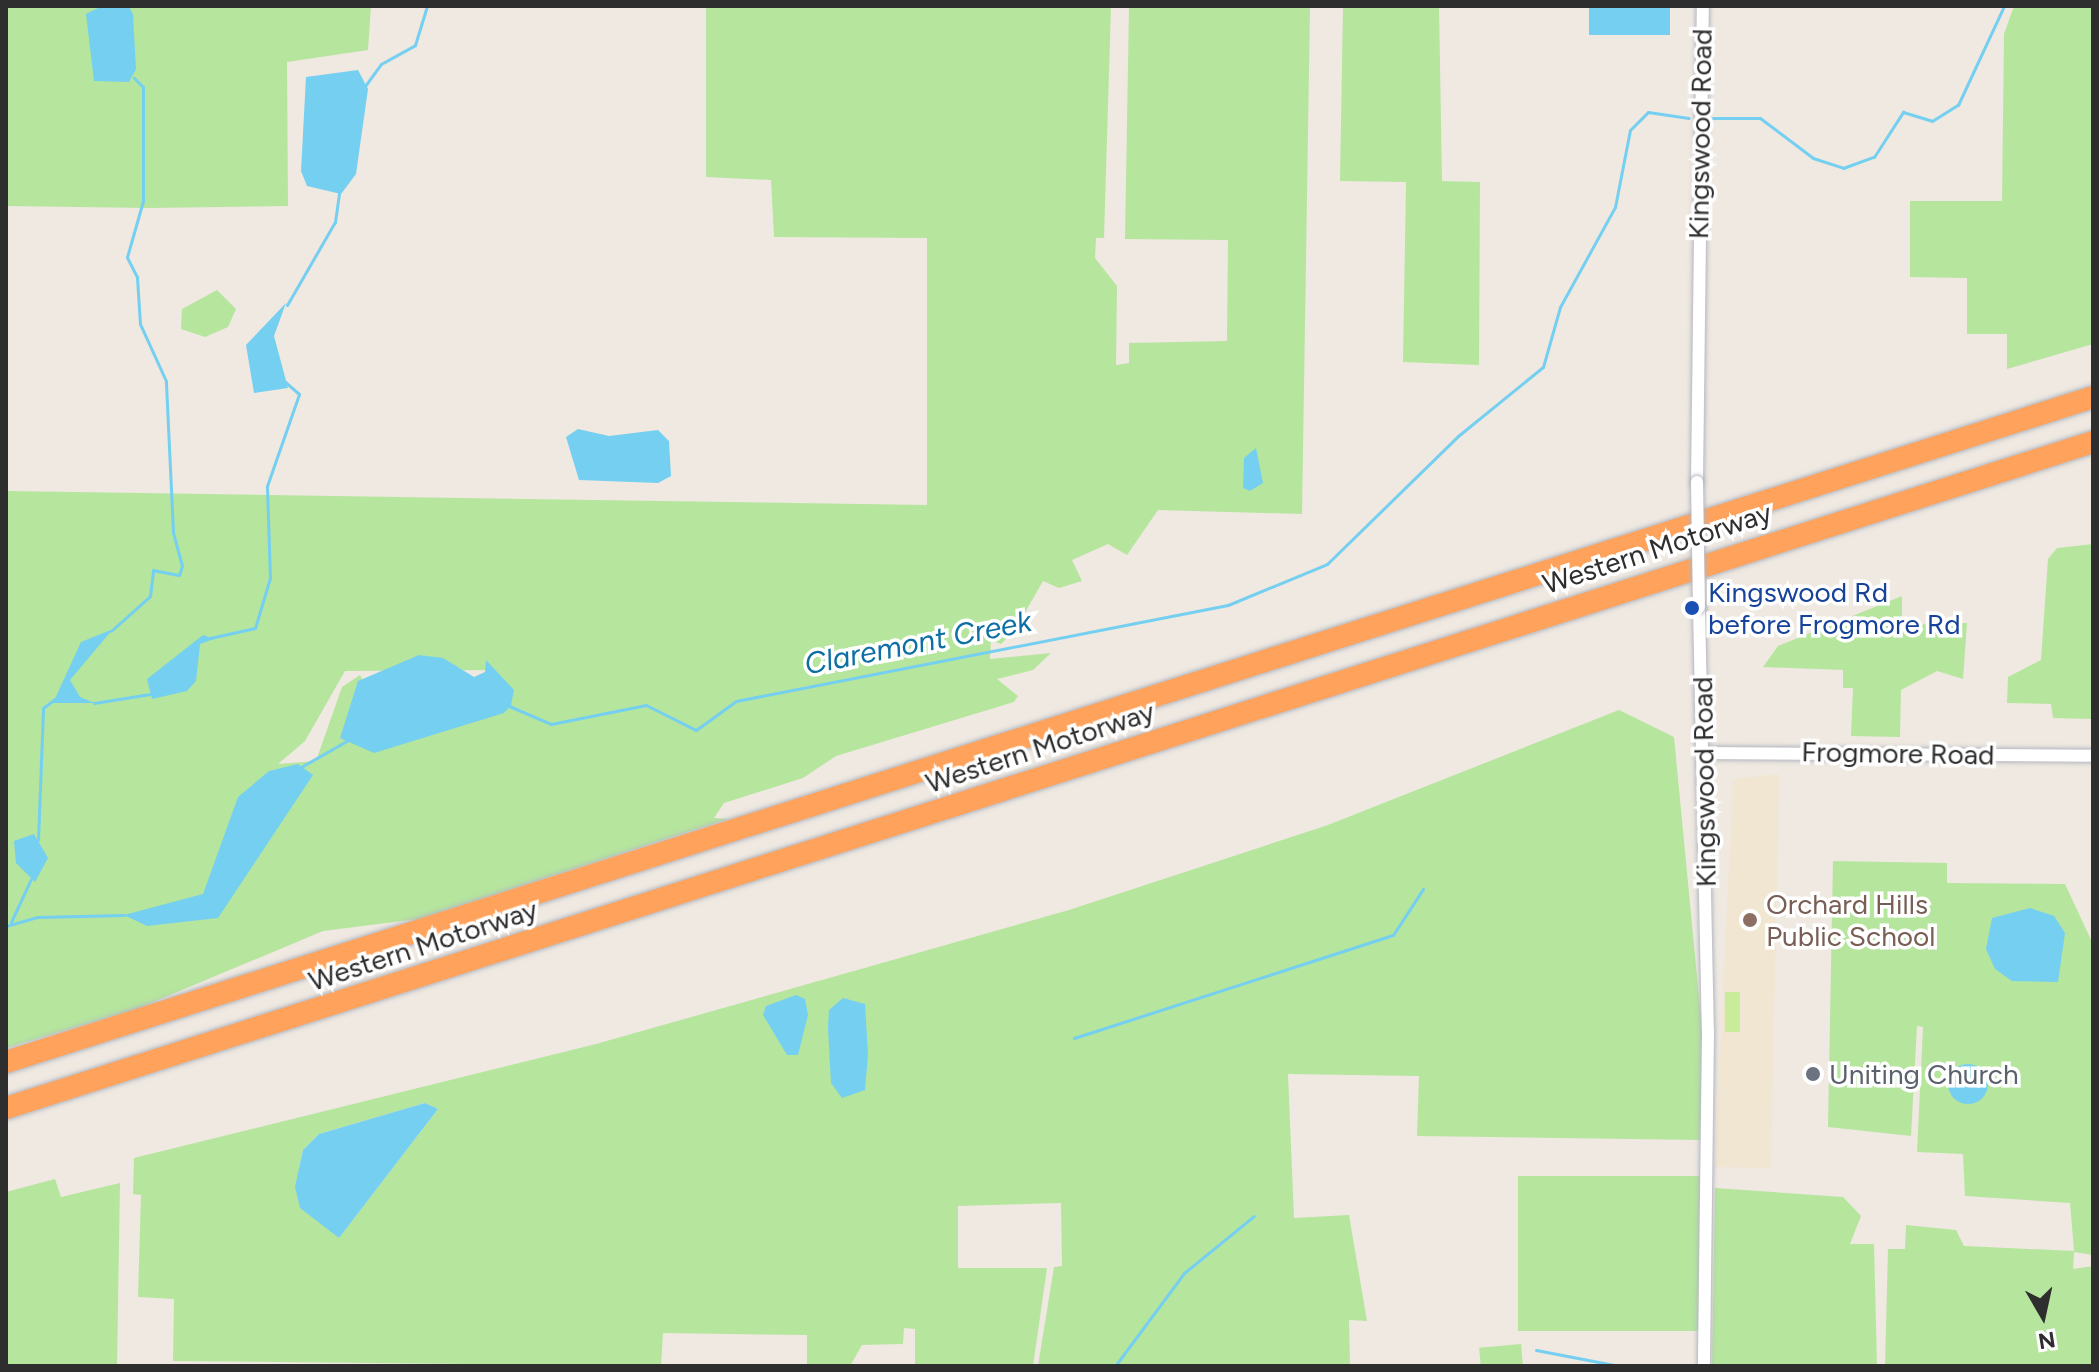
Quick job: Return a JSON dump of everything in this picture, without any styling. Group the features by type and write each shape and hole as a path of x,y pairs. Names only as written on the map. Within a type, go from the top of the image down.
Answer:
{"highway":[{"name":"Western Motorway","path":"6,1062 2093,397"},
{"name":"Western Motorway","path":"6,1108 2093,442"}],"street":[{"name":"Kingswood Road","path":"1703,6 1697,482 1703,753 1704,1366"},
{"name":"Frogmore Road","path":"1703,753 2093,756"}],"shaded area":[{"name":"Orchard Hills Public School","path":"1779,774 1771,1168 1715,1167 1733,779"}],"green space":[{"path":"6,6 371,6 368,50 287,62 288,206 149,208 6,206"},
{"path":"706,6 1111,6 1104,238 1096,238 1095,258 1117,286 1116,365 1129,363 1129,343 1227,341 1228,240 1125,239 1129,6 1310,6 1302,514 1158,510 1127,555 1108,544 1072,560 1082,581 1059,588 1043,581 1015,630 1001,644 991,640 990,659 1051,653 1033,670 997,679 1018,696 1014,702 836,756 803,778 724,803 714,818 728,819 418,919 323,931 139,1008 6,1048 6,491 927,505 927,238 774,237 771,180 706,177","holes":["496,670 356,721 368,689 360,675 342,687 316,761 278,764 305,741 345,671"]},
{"path":"1343,6 1439,6 1442,181 1480,182 1479,365 1403,362 1406,182 1340,181"},
{"path":"2014,6 2093,6 2093,344 2007,369 2007,334 1967,334 1967,278 1910,277 1910,201 2002,201 2004,34"},
{"path":"217,290 236,309 228,327 205,337 181,329 182,309"},
{"path":"2093,544 2092,719 2053,718 2051,704 2007,703 2008,677 2041,660 2048,559 2057,548"},
{"path":"1902,596 1902,625 1967,623 1963,679 1937,671 1901,690 1900,737 1851,736 1853,688 1843,688 1843,670 1763,667 1778,646"},
{"path":"1619,710 1674,737 1703,1039 1701,1140 1417,1136 1419,1076 1288,1074 1294,1218 1349,1215 1367,1321 1349,1320 1350,1366 1038,1366 1054,1267 1062,1266 1061,1203 958,1206 958,1268 1047,1268 1033,1366 915,1366 915,1329 904,1328 903,1344 862,1345 850,1366 807,1366 807,1335 663,1333 661,1366 173,1361 174,1299 138,1297 141,1195 133,1194 134,1158 596,1044 1069,910 1328,825","holes":["425,1103 438,1109 339,1238 299,1169 303,1150 319,1134"]},
{"path":"1833,861 1947,863 1947,883 2065,884 2093,944 2093,1255 2074,1252 2073,1269 2093,1266 2093,1366 1885,1366 1888,1249 1905,1249 1906,1225 1956,1230 1964,1246 2074,1251 2070,1203 1965,1196 1963,1154 1917,1152 1923,1027 1917,1026 1911,1136 1828,1127"},
{"path":"1725,992 1740,992 1740,1032 1725,1032"},
{"path":"1518,1176 1700,1176 1700,1331 1518,1331"},
{"path":"55,1179 61,1197 120,1183 117,1366 6,1366 6,1192"},
{"path":"1715,1188 1843,1197 1861,1216 1850,1244 1874,1244 1877,1366 1712,1366"},
{"path":"1521,1344 1523,1366 1481,1366 1479,1348"}],"water":[{"path":"102,6 129,6 133,15 136,69 129,82 94,81 86,14"},
{"path":"1589,6 1670,6 1670,35 1589,35"},
{"path":"358,70 368,89 356,174 341,194 307,186 301,171 306,77"},
{"path":"286,303 274,336 288,388 254,393 246,345"},
{"path":"578,429 609,436 658,430 669,441 671,476 658,483 579,480 566,437"},
{"path":"1256,448 1263,483 1250,491 1243,488 1244,458"},
{"path":"113,629 70,680 80,697 95,703 53,703 81,642"},
{"path":"203,635 214,639 200,644 196,681 187,691 152,699 147,679"},
{"path":"419,655 443,658 474,677 485,672 486,660 514,690 511,705 504,713 374,753 340,738 358,681"},
{"path":"298,764 313,775 218,918 147,926 124,915 203,894 238,797 269,771"},
{"path":"34,834 48,858 35,882 16,863 14,841"},
{"path":"2030,908 2054,916 2065,933 2058,982 2012,981 1995,969 1986,949 1992,918"},
{"path":"796,995 805,999 808,1015 798,1055 787,1055 763,1015 766,1006"},
{"path":"843,998 865,1004 868,1054 865,1090 842,1098 831,1083 828,1028 829,1010"},
{"path":"1968,1064 1982,1070 1988,1084 1982,1098 1968,1104 1954,1098 1948,1084 1954,1070"},
{"path":"425,1103 438,1109 339,1238 300,1208 295,1187 303,1150 319,1134"}],"waterway":[{"path":"365,86 381,64 415,45 427,6"},
{"name":"Claremont Creek","path":"1713,118 1760,118 1813,158 1843,168 1874,157 1903,112 1932,121 1958,105 2004,6"},
{"path":"111,631 150,596 153,570 179,575 182,566 173,532 166,381 140,324 137,277 127,257 143,201 143,87 134,78"},
{"name":"Claremont Creek","path":"509,706 551,724 646,705 696,730 736,701 1228,605 1327,564 1458,436 1543,367 1560,307 1615,207 1630,130 1648,112 1689,118"},
{"path":"287,305 335,222 339,193"},
{"path":"210,638 255,628 270,578 267,486 299,394 283,380"},
{"path":"94,703 150,694"},
{"path":"38,840 43,708 55,699"},
{"name":"Claremont Creek","path":"301,767 350,739"},
{"path":"11,922 31,879"},
{"path":"1074,1038 1393,935 1423,889"},
{"name":"Claremont Creek","path":"6,926 37,917 124,915"},
{"path":"1115,1366 1184,1273 1254,1216"},
{"path":"1536,1350 1619,1366"}],"place":[{"name":"Kingswood Rd before Frogmore Rd","path":"1692,608"},
{"name":"Orchard Hills Public School","path":"1750,920"},
{"name":"Uniting Church","path":"1813,1074"}]}
